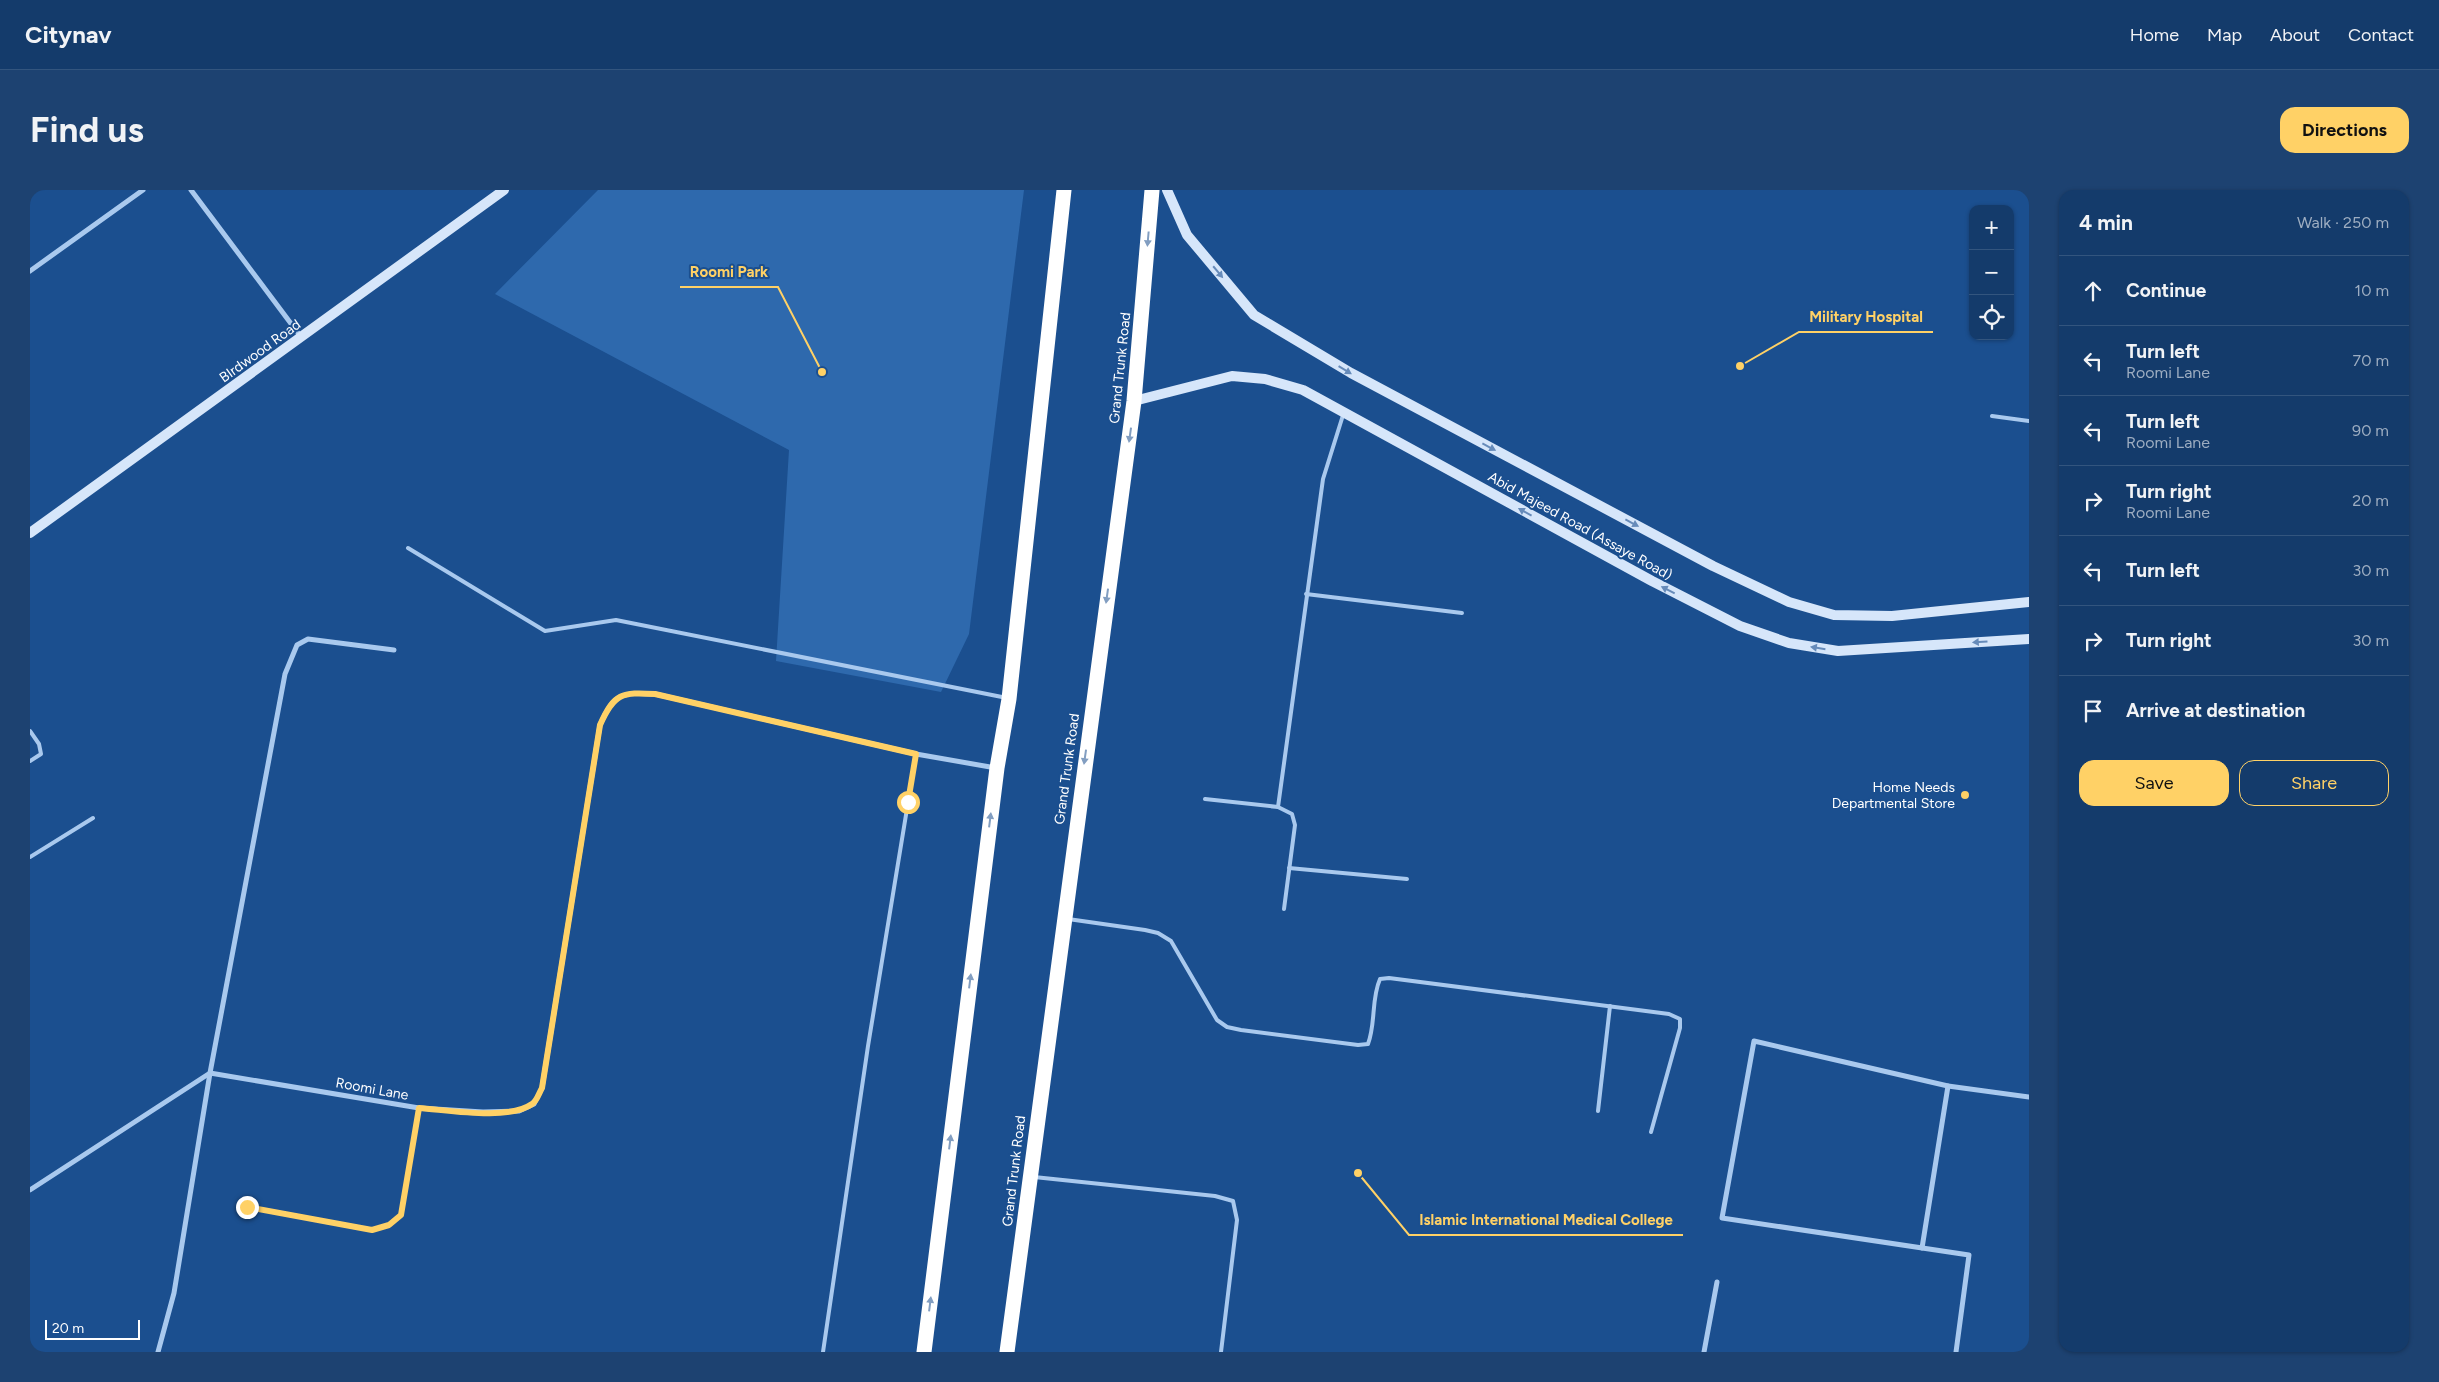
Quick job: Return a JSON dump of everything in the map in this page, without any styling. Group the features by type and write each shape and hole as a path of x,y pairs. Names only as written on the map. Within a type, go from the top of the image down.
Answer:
{"highway":[{"path":"924,1352 997,768 1009,699 1064,190"},
{"name":"Grand Trunk Road","path":"1007,1352 1063,918 1134,401 1152,190"}],"street":[{"path":"30,271 143,190"},
{"path":"192,190 301,338"},
{"name":"BIrdwood Road","path":"30,533 504,190"},
{"name":"Abid Majeed Road (Assaye Road)","path":"1167,190 1187,234 1254,315 1350,373 1713,566 1789,602 1834,614 1892,616 2029,602"},
{"name":"Abid Majeed Road (Assaye Road)","path":"1134,401 1232,376 1265,379 1303,390 1652,581 1740,626 1790,643 1838,652 2029,639"},
{"path":"158,1352 174,1293 210,1073 285,674 297,645 308,639 394,650"},
{"name":"Roomi Lane","path":"210,1073 419,1108 498,1113 519,1111 534,1104 542,1088 600,725 607,709 616,698 629,692 655,694 916,754 997,768"},
{"path":"1956,1352 1969,1255 1722,1218 1754,1041 1948,1086 2029,1098"},
{"path":"30,1190 210,1073"},
{"path":"1922,1248 1948,1086"},
{"path":"1704,1352 1717,1282"}],"lane":[{"path":"1278,807 1323,479 1344,412"},
{"path":"1992,416 2029,421"},
{"path":"408,548 545,631 616,620 1009,699"},
{"path":"1306,594 1462,613"},
{"path":"30,731 40,744 41,754 30,761"},
{"path":"823,1352 870,1036 916,754"},
{"path":"1205,799 1278,807 1292,814 1295,824 1284,909"},
{"path":"30,857 93,818"},
{"path":"1289,868 1407,880"},
{"path":"1063,918 1145,930 1158,933 1171,941 1217,1020 1227,1027 1241,1030 1358,1045 1368,1044 1372,1032 1376,987 1380,979 1389,978 1669,1014 1680,1019 1680,1028 1651,1132"},
{"path":"1598,1111 1610,1006"},
{"path":"247,1207 372,1230 389,1225 401,1215 419,1108"},
{"path":"1030,1177 1216,1196 1233,1201 1237,1220 1221,1352"}],"shaded area":[{"path":"598,190 1024,190 969,634 941,692 776,661 789,450 495,294"}],"place":[{"name":"Military Hospital","path":"1740,366"},
{"name":"Roomi Park","path":"822,372"},
{"name":"Home Needs Departmental Store","path":"1965,795"},
{"name":"Islamic International Medical College","path":"1358,1173"}],"route":[{"path":"247,1207 372,1230 389,1225 401,1215 419,1108 498,1113 519,1111 534,1104 542,1088 600,725 607,709 616,698 629,692 655,694 916,754 908,802"}]}
